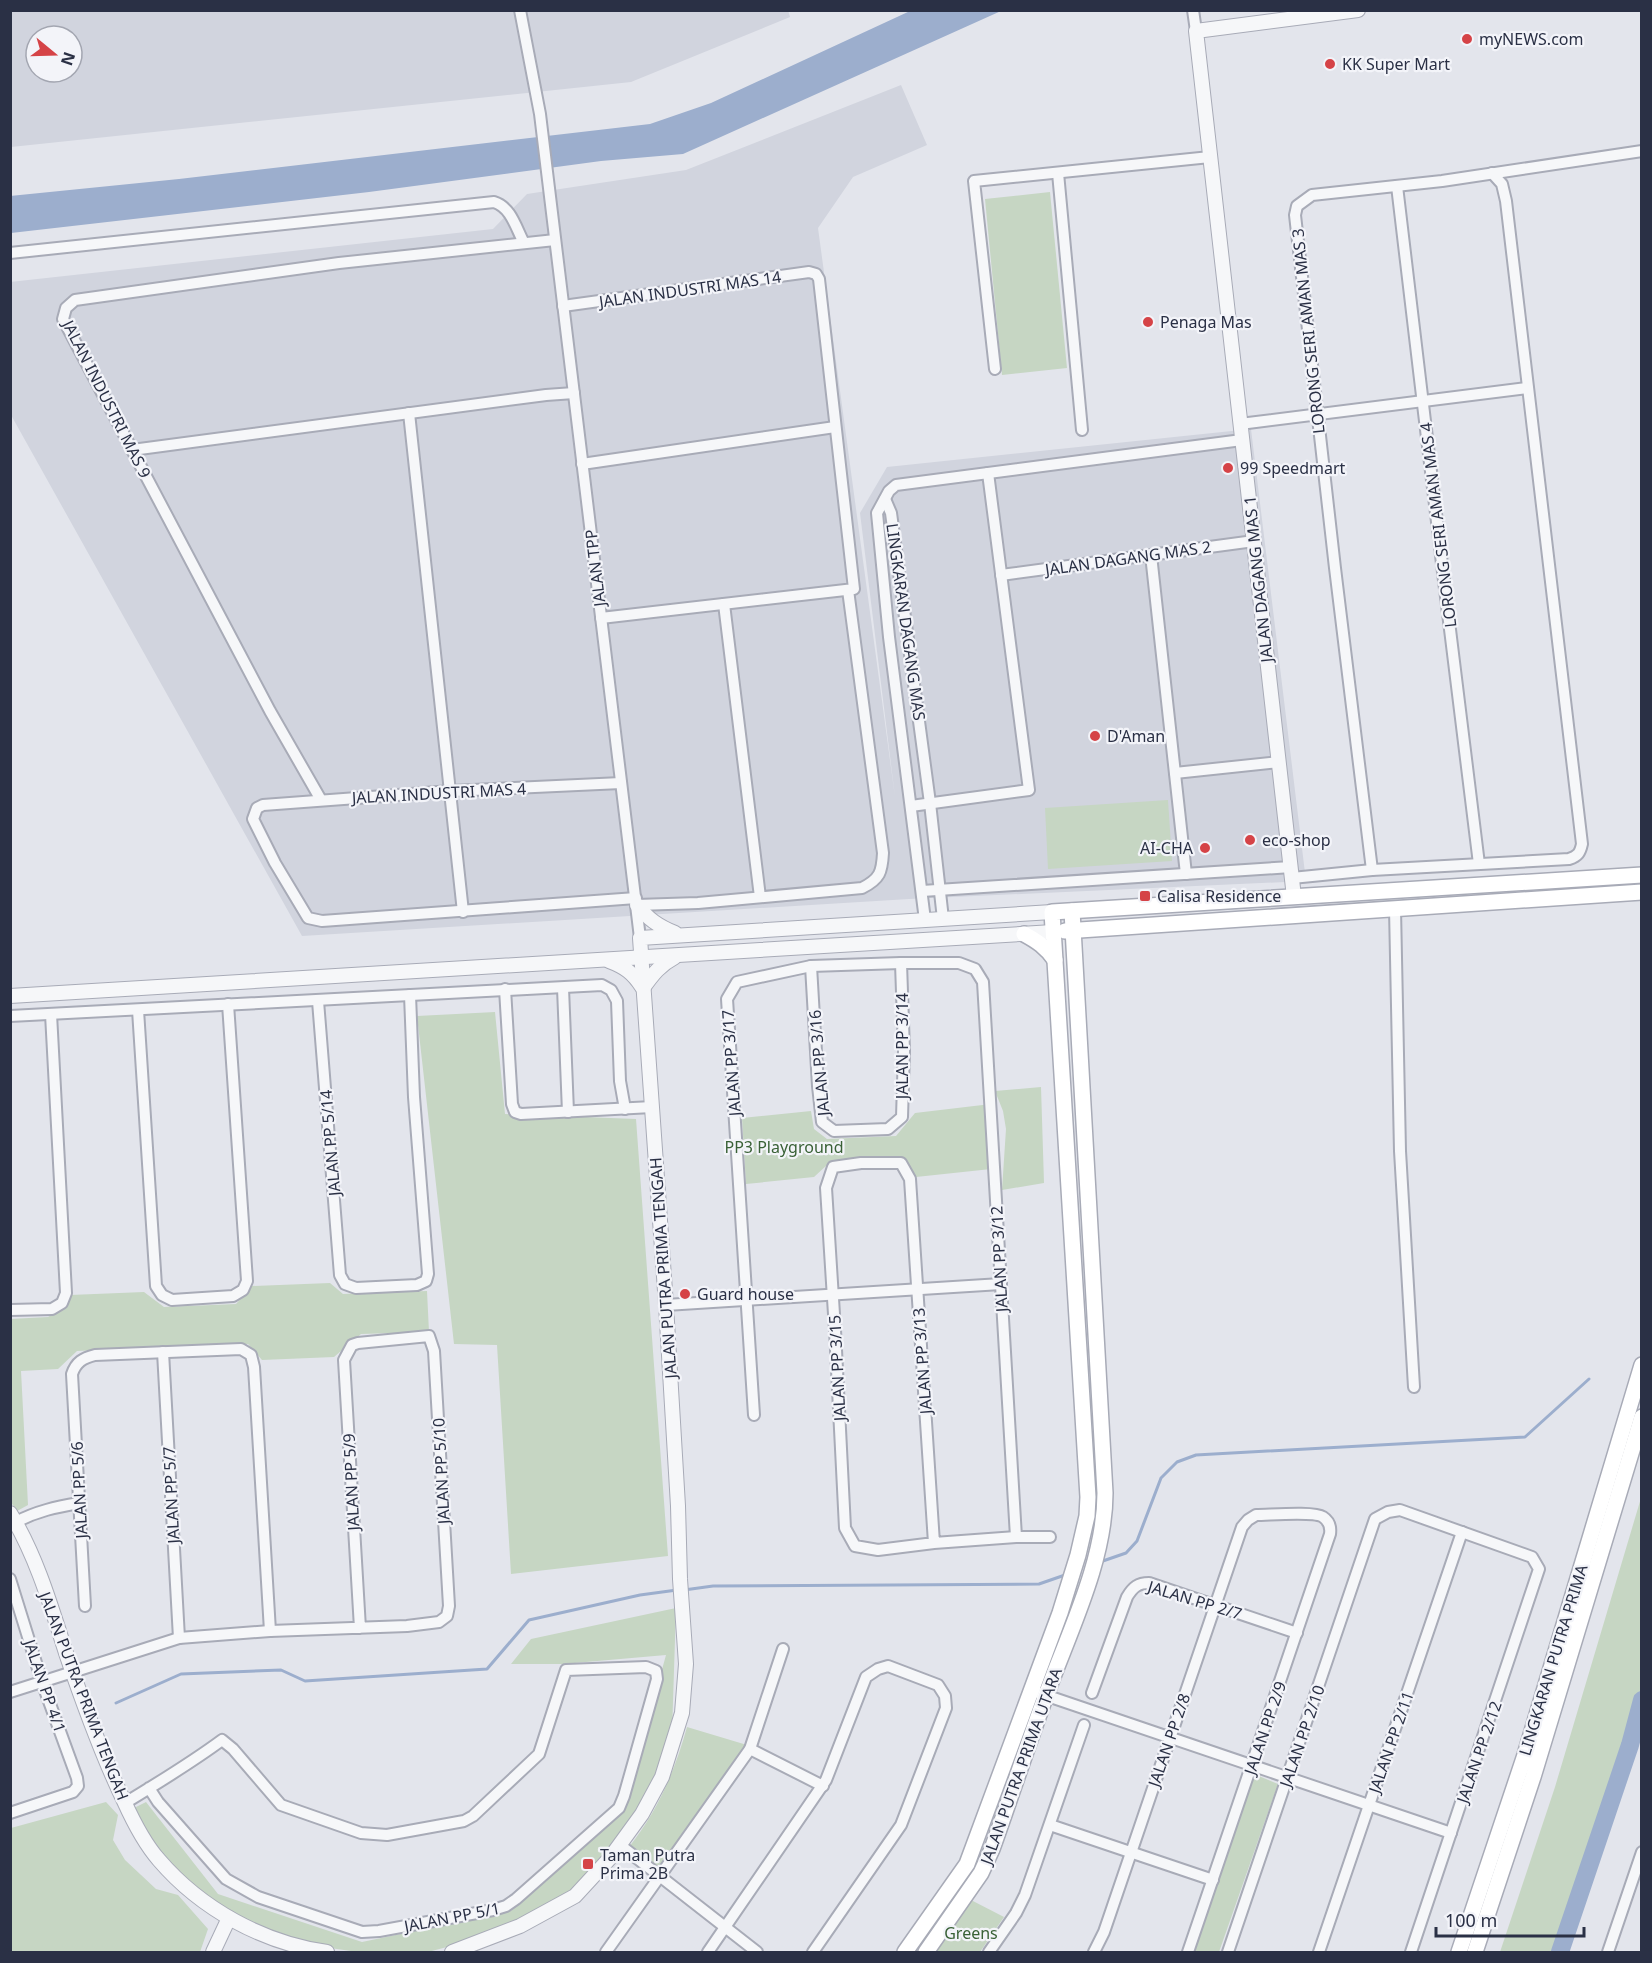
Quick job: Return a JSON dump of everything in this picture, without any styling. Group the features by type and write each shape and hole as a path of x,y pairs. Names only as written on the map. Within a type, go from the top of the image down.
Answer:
{"main road":[{"path":"1052,912 1641,875"},
{"path":"1053,932 1641,892"},
{"name":"JALAN PUTRA PRIMA UTARA","path":"926,1953 981,1874 992,1850 1046,1695 1082,1602 1105,1518 1072,911"},
{"name":"JALAN PUTRA PRIMA UTARA","path":"905,1953 967,1864 1060,1613 1087,1516 1088,1497 1052,912"},
{"path":"1075,961 1081,949 1103,928"},
{"path":"1024,934 1039,942 1055,960"},
{"name":"LINGKARAN PUTRA PRIMA","path":"1459,1953 1524,1755 1641,1365"},
{"name":"LINGKARAN PUTRA PRIMA","path":"1475,1953 1533,1777 1641,1417"}],"street":[{"name":"JALAN TPP","path":"520,10 540,114 640,938"},
{"name":"JALAN DAGANG MAS 1","path":"1193,10 1294,897"},
{"path":"1196,31 1358,10"},
{"name":"LORONG SERI AMAN MAS 3","path":"1372,870 1317,415 1295,215 1298,206 1312,195 1397,186 1641,151"},
{"path":"995,369 974,181 1210,157"},
{"path":"1058,173 1082,430"},
{"path":"922,891 1186,873 1372,870 1569,858 1578,855 1582,844 1506,201 1502,184 1492,173"},
{"name":"LORONG SERI AMAN MAS 4","path":"1397,186 1479,864"},
{"path":"10,253 494,202 503,204 524,243"},
{"name":"JALAN INDUSTRI MAS 9","path":"321,800 270,711 63,319 66,308 75,300 339,263 555,240"},
{"name":"JALAN INDUSTRI MAS 14","path":"563,306 809,272 816,274 819,279 835,427"},
{"path":"1240,424 1527,388"},
{"path":"132,450 574,393"},
{"path":"409,413 463,912 636,902 698,903 862,888 874,882 882,869 883,853 848,590"},
{"path":"582,464 835,427 854,589 601,618"},
{"path":"885,499 896,485 1242,440"},
{"path":"911,806 1029,790 988,473"},
{"name":"LINGKARAN DAGANG MAS","path":"885,499 891,513 930,803 943,919"},
{"name":"LINGKARAN DAGANG MAS","path":"885,499 877,513 889,637 925,920"},
{"name":"JALAN DAGANG MAS 2","path":"1001,575 1254,541"},
{"path":"1151,555 1186,873"},
{"path":"724,604 760,897"},
{"path":"1175,773 1279,762"},
{"name":"JALAN INDUSTRI MAS 4","path":"463,912 322,921 308,918 275,863 254,819 257,808 263,805 451,791 621,783"},
{"path":"636,902 648,919 661,928 679,935"},
{"path":"1395,909 1400,1151 1414,1387"},
{"path":"640,938 1052,912"},
{"path":"10,996 1053,932"},
{"name":"JALAN PUTRA PRIMA TENGAH","path":"620,1845 642,1814 662,1777 682,1713 686,1664 666,1305 640,938"},
{"path":"607,960 624,966 643,988 664,963 679,955"},
{"path":"811,966 901,963"},
{"name":"JALAN PP 3/12","path":"901,963 959,963 975,969 983,982 1016,1537"},
{"name":"JALAN PP 3/14","path":"858,1131 888,1129 902,1118 904,1051 901,963"},
{"name":"JALAN PP 3/17","path":"754,1415 727,999 737,982 811,966"},
{"name":"JALAN PP 3/16","path":"811,966 822,1122 834,1131 858,1131"},
{"path":"10,1016 505,989 602,986 611,990 617,1001 620,1081 625,1109"},
{"path":"563,988 568,1112"},
{"path":"505,989 512,1104 515,1112 521,1114 652,1107"},
{"name":"JALAN PP 5/14","path":"318,1001 340,1275 345,1284 356,1288 417,1285 426,1281 428,1274 414,1097 410,995"},
{"path":"138,1010 156,1286 162,1295 172,1300 233,1296 243,1290 247,1281 228,1004"},
{"path":"10,1310 52,1309 62,1303 66,1293 51,1014"},
{"name":"JALAN PP 3/13","path":"826,1188 833,1167 861,1163 901,1163 910,1179 934,1543"},
{"name":"JALAN PP 3/15","path":"826,1188 845,1528 855,1546 878,1550 934,1543"},
{"path":"666,1305 1001,1284"},
{"name":"JALAN PP 5/9","path":"360,1628 344,1360 352,1345 358,1343 429,1336"},
{"name":"JALAN PP 5/10","path":"360,1628 439,1622 447,1616 449,1606 434,1352 429,1336"},
{"path":"163,1352 241,1349 247,1351 254,1360 270,1631"},
{"name":"JALAN PP 5/6","path":"85,1606 72,1374 74,1366 87,1357 95,1355 163,1352"},
{"name":"JALAN PP 5/7","path":"163,1352 178,1638"},
{"path":"13,1518 51,1507 80,1503"},
{"name":"JALAN PP 2/10","path":"1228,1953 1375,1519 1388,1512 1400,1510 1462,1532"},
{"name":"JALAN PP 2/9","path":"1188,1953 1331,1528 1324,1518 1310,1514 1256,1515 1242,1527"},
{"name":"JALAN PUTRA PRIMA TENGAH","path":"13,1518 47,1597 110,1772 133,1821 158,1859 191,1891 229,1918 261,1935 309,1950 327,1953"},
{"name":"JALAN PP 2/8","path":"1094,1953 1104,1932 1242,1527"},
{"name":"JALAN PP 2/12","path":"1411,1953 1538,1578 1538,1564 1532,1557 1462,1532"},
{"name":"JALAN PP 2/11","path":"1320,1953 1462,1532"},
{"path":"934,1543 1050,1537"},
{"name":"JALAN PP 4/1","path":"10,1579 78,1786 73,1792 10,1813"},
{"name":"JALAN PP 2/7","path":"1092,1693 1127,1597 1140,1583 1149,1583 1297,1633"},
{"path":"10,1692 178,1638 270,1631 360,1628"},
{"path":"606,1953 750,1749 783,1649"},
{"name":"JALAN PP 5/1","path":"646,1666 656,1671 657,1679 619,1808 516,1899 506,1906 493,1910 379,1931 362,1932 258,1897 226,1879 212,1866 149,1788 186,1766 222,1740 233,1749 281,1805 351,1830 372,1835 387,1835 453,1824 473,1816 540,1754 566,1670 646,1666"},
{"path":"708,1953 826,1780 866,1677 888,1666 938,1685 945,1696 946,1708 901,1825 813,1953"},
{"path":"1030,1690 1451,1833"},
{"path":"989,1953 1016,1913 1025,1895 1084,1725"},
{"path":"750,1749 823,1785"},
{"path":"125,1803 149,1788"},
{"path":"1050,1825 1213,1880"},
{"path":"452,1953 520,1926 575,1896 620,1845 757,1953"},
{"path":"1608,1953 1641,1852"},
{"path":"213,1953 229,1918"}],"shaded area":[{"path":"788,10 790,17 631,82 11,147 10,11"},
{"path":"901,85 927,145 853,177 818,228 895,797 860,513 887,467 1251,429 1306,881 909,899 302,936 11,415 10,282 493,229 527,194 686,170"}],"green space":[{"path":"1050,192 1067,368 1002,375 985,199"},
{"path":"1168,800 1172,861 1048,869 1045,808"},
{"path":"495,1012 505,1114 636,1119 668,1556 511,1574 497,1345 454,1344 417,1016"},
{"path":"1041,1087 1044,1183 1002,1190 1006,1129 1003,1111 995,1091"},
{"name":"PP3 Playground","path":"991,1104 991,1169 916,1177 902,1161 827,1165 814,1177 746,1184 742,1118 811,1111 814,1129 827,1139 896,1136 915,1113"},
{"path":"330,1283 343,1294 427,1291 429,1332 361,1334 334,1357 262,1360 248,1344 77,1351 58,1369 21,1371 28,1505 17,1511 10,1501 10,1319 48,1317 59,1311 70,1295 144,1292 164,1307 236,1304 252,1286"},
{"path":"1641,1498 1641,1708 1612,1805 1563,1952 1500,1952 1555,1787"},
{"path":"676,1608 672,1733 643,1805 606,1857 569,1895 485,1937 428,1952 358,1952 309,1945 261,1929 193,1889 158,1854 132,1809 146,1802 218,1894 362,1942 511,1911 623,1812 666,1655 563,1664 511,1664 531,1639"},
{"path":"687,1727 747,1745 659,1872 629,1847 648,1820 664,1790"},
{"path":"1254,1774 1278,1784 1219,1952 1192,1952"},
{"path":"106,1802 118,1815 113,1840 125,1860 156,1889 178,1895 208,1929 200,1952 11,1952 11,1828"},
{"name":"Greens","path":"971,1900 1004,1917 980,1952 933,1952"}],"water":[{"path":"910,11 1001,11 683,154 601,161 369,192 11,233 10,196 179,179 650,124 711,103"}],"waterway":[{"path":"1100,1562 1126,1553 1137,1541 1161,1478 1177,1462 1196,1455 1525,1437 1589,1379"},
{"path":"684,1590 713,1586 1039,1584 1065,1575"},
{"path":"116,1703 181,1674 281,1670 305,1681 487,1669 529,1620 640,1595 677,1590"},
{"path":"1560,1952 1630,1745 1642,1700"}],"place":[{"name":"myNEWS.com","path":"1467,39"},
{"name":"KK Super Mart","path":"1330,64"},
{"name":"Penaga Mas","path":"1148,322"},
{"name":"99 Speedmart","path":"1228,468"},
{"name":"D'Aman","path":"1095,736"},
{"name":"eco-shop","path":"1250,840"},
{"name":"AI-CHA","path":"1205,848"},
{"name":"Calisa Residence","path":"1145,896"},
{"name":"Guard house","path":"685,1294"},
{"name":"Taman Putra Prima 2B","path":"588,1864"}]}
